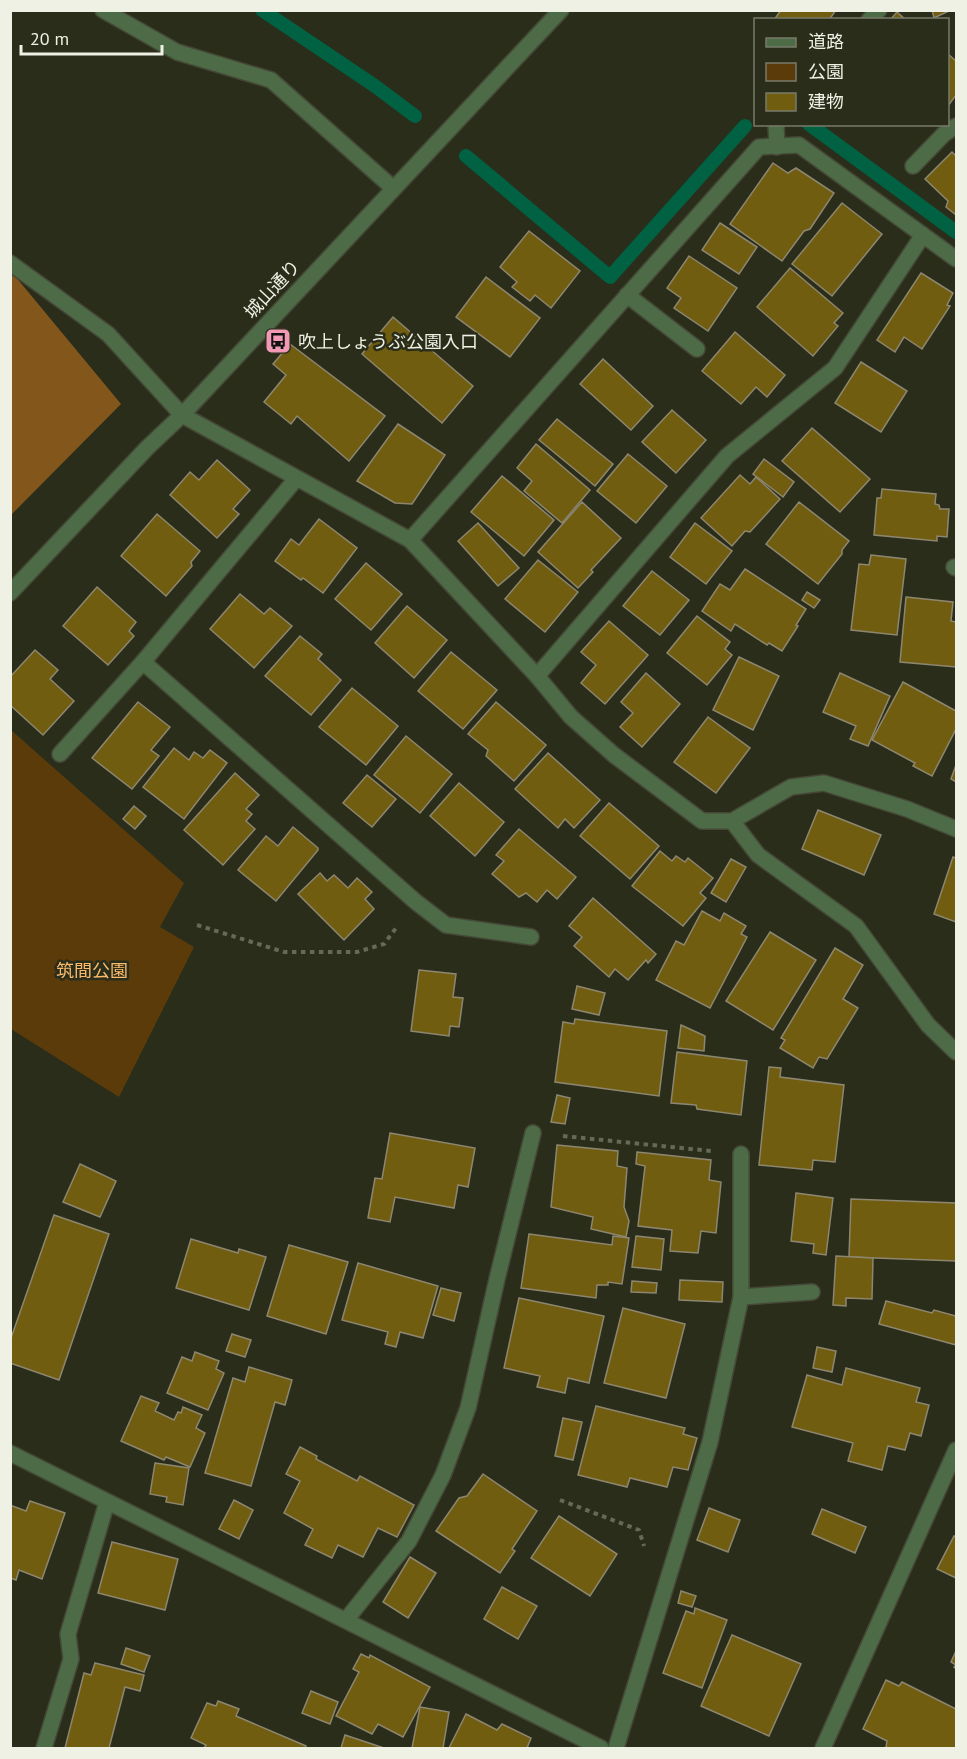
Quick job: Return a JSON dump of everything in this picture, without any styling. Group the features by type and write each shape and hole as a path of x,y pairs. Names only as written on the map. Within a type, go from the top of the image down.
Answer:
{"street":[{"path":"103,10 177,52 271,80 393,188"},
{"name":"城山通り","path":"10,593 148,447 182,415 561,10"},
{"path":"776,126 777,147"},
{"path":"913,166 944,134 957,126"},
{"path":"410,540 759,147 799,145 957,259"},
{"path":"537,676 727,456 835,368 923,235"},
{"path":"10,263 108,334 182,415 410,540 537,676 571,717 614,755 702,821 732,821 791,787 824,783 907,809 957,829"},
{"path":"627,295 697,349"},
{"path":"60,754 143,662 296,479"},
{"path":"143,662 416,902 446,924 531,937"},
{"path":"732,821 758,855 856,926 928,1025 957,1052"},
{"path":"346,1620 409,1541 443,1475 468,1408 533,1133"},
{"path":"616,1749 710,1442 741,1297 741,1154"},
{"path":"741,1297 812,1292"},
{"path":"823,1749 957,1450"},
{"path":"10,1453 601,1749"},
{"path":"44,1749 71,1659 68,1634 107,1502"}],"path":[{"path":"197,925 284,952 357,952 384,944 416,902"},
{"path":"533,1133 741,1154"},
{"path":"560,1500 639,1530 645,1551"}],"green space":[{"name":"筑間公園","path":"11,730 184,883 160,927 194,947 119,1097 11,1029"}],"shaded area":[{"path":"10,270 121,404 11,515 10,515"}],"building":[{"path":"781,10 836,10 830,18 775,18"},
{"path":"932,10 951,10 934,18"},
{"path":"897,12 904,18 892,18"},
{"path":"949,55 956,61 956,95 949,105"},
{"path":"952,152 956,156 956,215 946,207 948,201 925,179"},
{"path":"773,163 788,173 796,168 834,193 810,229 804,231 782,261 730,224"},
{"path":"842,203 882,234 832,296 792,264"},
{"path":"720,223 757,247 739,274 702,250"},
{"path":"529,231 580,271 551,308 535,295 530,301 512,287 517,282 500,267"},
{"path":"689,256 737,288 708,331 674,308 681,298 667,288"},
{"path":"790,268 843,313 834,323 838,326 813,356 757,307"},
{"path":"921,273 953,293 947,305 950,306 922,349 904,337 895,352 877,340"},
{"path":"486,277 540,318 510,357 456,317"},
{"path":"393,317 473,386 442,423 362,354"},
{"path":"735,332 785,375 767,397 756,387 741,404 702,371"},
{"path":"290,344 385,416 349,461 297,416 291,424 264,402 286,375 273,364"},
{"path":"603,359 653,406 631,430 580,384"},
{"path":"861,362 907,391 881,432 835,403"},
{"path":"672,410 706,440 676,473 642,442"},
{"path":"557,419 613,464 595,486 539,440"},
{"path":"398,424 445,455 412,504 395,503 357,481"},
{"path":"812,428 870,479 840,512 782,461"},
{"path":"536,444 590,490 562,523 524,491 532,481 517,468"},
{"path":"628,454 667,486 636,523 597,491"},
{"path":"764,459 794,482 783,497 753,474"},
{"path":"217,460 250,490 233,509 239,514 217,538 170,495 190,472 199,480"},
{"path":"740,475 750,484 756,477 780,499 750,532 745,531 732,546 701,518"},
{"path":"502,476 554,520 524,556 471,512"},
{"path":"882,489 936,494 935,504 939,505 940,509 949,509 947,537 937,536 937,541 874,535 877,498 881,498"},
{"path":"582,502 621,538 591,570 593,572 578,588 538,552"},
{"path":"799,502 849,541 842,550 842,554 818,584 766,544"},
{"path":"157,514 200,551 191,562 192,566 166,596 121,556"},
{"path":"319,519 357,548 323,593 275,561 291,539 299,545"},
{"path":"478,523 519,568 498,586 458,541"},
{"path":"695,523 732,551 706,584 670,557"},
{"path":"871,555 906,559 897,635 851,630 859,564 869,565"},
{"path":"538,560 578,592 545,632 505,599"},
{"path":"366,563 402,594 371,630 335,599"},
{"path":"745,569 806,609 782,651 769,643 767,645 735,624 731,631 702,611 720,584 730,590"},
{"path":"652,571 689,600 660,635 623,606"},
{"path":"97,587 136,622 129,631 134,636 108,665 63,626"},
{"path":"807,592 820,600 814,608 802,600"},
{"path":"240,594 264,614 270,608 292,626 254,668 210,629"},
{"path":"906,597 953,602 951,621 956,622 956,667 900,662"},
{"path":"407,606 447,640 414,678 375,643"},
{"path":"697,616 730,642 725,649 732,655 707,685 667,653"},
{"path":"609,621 648,655 605,704 581,683 596,665 581,652"},
{"path":"300,636 322,654 318,659 341,680 311,715 265,676"},
{"path":"35,650 58,670 50,679 74,701 43,735 10,705 10,677"},
{"path":"451,652 497,690 463,729 418,691"},
{"path":"739,657 779,676 753,730 713,710"},
{"path":"646,673 680,704 642,747 620,727 633,713 621,702"},
{"path":"840,673 890,696 868,746 850,739 856,726 823,712"},
{"path":"903,682 956,711 956,729 932,776 913,766 915,763 872,740"},
{"path":"352,688 398,726 366,765 319,727"},
{"path":"138,702 170,727 151,750 159,756 132,789 92,758"},
{"path":"496,702 546,745 514,781 486,756 488,750 468,734"},
{"path":"708,717 750,748 716,793 674,762"},
{"path":"406,736 452,774 420,813 374,775"},
{"path":"174,748 189,760 194,752 203,758 210,750 227,763 184,819 143,787"},
{"path":"548,753 600,800 574,828 565,819 558,828 515,789"},
{"path":"956,765 956,782 951,779"},
{"path":"235,773 259,795 246,809 252,814 246,821 255,829 223,865 184,830"},
{"path":"367,775 396,799 372,827 343,803"},
{"path":"459,783 504,822 475,856 430,816"},
{"path":"609,803 659,846 630,879 580,836"},
{"path":"134,806 146,816 135,829 123,819"},
{"path":"818,810 881,835 864,875 802,849"},
{"path":"293,827 318,850 276,901 238,870 266,836 278,846"},
{"path":"519,829 576,877 557,899 547,890 537,902 526,893 519,897 492,874 504,861 496,855"},
{"path":"660,851 672,861 676,856 685,862 688,858 713,878 700,893 706,898 683,926 632,886"},
{"path":"953,857 956,858 956,922 934,914"},
{"path":"731,859 746,867 726,902 711,893"},
{"path":"320,873 327,881 334,875 348,888 357,878 372,892 365,899 374,909 344,940 298,894"},
{"path":"593,898 656,954 648,963 646,960 628,980 615,969 609,977 574,946 582,937 569,926"},
{"path":"702,911 720,921 724,913 746,926 741,934 747,937 710,1008 656,980 676,941 684,945"},
{"path":"770,932 816,960 773,1030 726,1001"},
{"path":"835,948 863,965 843,999 858,1008 827,1059 819,1057 813,1068 780,1048 785,1040 781,1038"},
{"path":"419,970 456,974 453,997 463,998 459,1027 450,1026 449,1036 411,1031"},
{"path":"577,986 605,993 599,1015 572,1009"},
{"path":"575,1019 667,1031 659,1096 555,1082 563,1022 574,1024"},
{"path":"681,1025 705,1036 704,1051 678,1048"},
{"path":"677,1052 747,1061 741,1115 697,1109 696,1105 671,1103"},
{"path":"769,1067 781,1068 780,1077 844,1085 835,1162 813,1160 812,1170 759,1165"},
{"path":"557,1095 570,1098 565,1124 551,1122"},
{"path":"390,1133 475,1148 468,1187 458,1185 454,1208 395,1197 390,1222 368,1218 375,1178 382,1179"},
{"path":"557,1145 618,1151 617,1166 627,1168 624,1207 629,1221 626,1237 591,1229 593,1217 551,1207"},
{"path":"637,1152 711,1160 709,1180 721,1182 716,1233 701,1231 698,1253 670,1251 672,1230 638,1226 645,1166 636,1164"},
{"path":"80,1164 116,1181 100,1217 63,1202"},
{"path":"796,1193 833,1198 826,1255 813,1253 814,1244 791,1241"},
{"path":"851,1199 956,1203 956,1261 849,1257"},
{"path":"54,1215 109,1234 59,1380 10,1363 10,1341"},
{"path":"529,1234 612,1245 613,1236 629,1238 622,1284 608,1282 608,1285 597,1285 596,1298 521,1288"},
{"path":"636,1236 664,1239 661,1270 632,1267"},
{"path":"191,1239 238,1253 239,1249 266,1257 249,1310 176,1288"},
{"path":"289,1245 348,1262 326,1334 267,1316"},
{"path":"836,1256 873,1258 872,1299 846,1298 846,1306 833,1305"},
{"path":"358,1263 438,1286 423,1338 400,1332 396,1347 385,1344 388,1332 342,1320"},
{"path":"680,1280 723,1282 722,1302 679,1300"},
{"path":"632,1281 657,1283 656,1293 631,1292"},
{"path":"441,1288 461,1293 454,1321 433,1315"},
{"path":"519,1298 604,1316 589,1383 568,1378 565,1393 537,1387 540,1376 504,1368"},
{"path":"886,1301 932,1313 934,1310 956,1316 956,1345 879,1324"},
{"path":"623,1308 685,1324 666,1398 604,1383"},
{"path":"232,1334 251,1340 245,1357 226,1351"},
{"path":"817,1347 836,1351 832,1372 813,1368"},
{"path":"195,1352 219,1361 216,1369 224,1373 208,1410 167,1393 182,1357 192,1361"},
{"path":"249,1367 292,1380 285,1405 275,1402 251,1486 205,1473 233,1378 245,1382"},
{"path":"846,1368 920,1388 916,1402 929,1405 921,1436 910,1433 905,1450 888,1446 882,1470 848,1461 853,1443 792,1427 807,1375 842,1385"},
{"path":"141,1396 159,1403 155,1411 174,1420 183,1407 202,1415 196,1428 205,1433 190,1467 166,1457 164,1460 121,1441"},
{"path":"596,1406 685,1428 683,1434 697,1438 688,1470 673,1467 667,1487 630,1478 627,1487 578,1475"},
{"path":"563,1418 582,1422 573,1460 555,1456"},
{"path":"300,1447 317,1456 316,1459 357,1481 360,1476 414,1505 397,1537 378,1528 363,1557 338,1545 332,1558 305,1545 313,1529 284,1513 300,1481 286,1474"},
{"path":"155,1463 189,1468 183,1505 166,1502 167,1497 150,1494"},
{"path":"483,1474 537,1511 512,1549 515,1551 500,1573 436,1531 459,1498 467,1496"},
{"path":"234,1500 253,1510 239,1539 219,1529"},
{"path":"30,1501 65,1513 42,1579 19,1570 16,1580 10,1578 10,1505 26,1511"},
{"path":"709,1508 740,1520 728,1552 697,1540"},
{"path":"822,1509 866,1527 855,1553 812,1534"},
{"path":"559,1516 617,1554 590,1596 531,1558"},
{"path":"954,1536 956,1537 956,1578 937,1569"},
{"path":"112,1542 178,1559 165,1610 98,1593"},
{"path":"410,1557 436,1573 408,1618 383,1602"},
{"path":"502,1587 537,1606 518,1639 484,1619"},
{"path":"681,1591 696,1596 692,1607 678,1603"},
{"path":"695,1608 727,1620 702,1688 663,1673 686,1611 694,1614"},
{"path":"732,1635 801,1664 769,1736 701,1706"},
{"path":"126,1648 150,1656 144,1672 121,1664"},
{"path":"956,1651 956,1665 951,1662"},
{"path":"361,1654 369,1658 370,1655 430,1687 403,1737 378,1724 372,1734 336,1716 359,1672 353,1669"},
{"path":"95,1663 144,1675 140,1691 125,1687 109,1748 65,1748 84,1673 91,1675"},
{"path":"886,1680 899,1686 902,1682 956,1709 956,1748 889,1748 886,1747 887,1741 863,1729"},
{"path":"311,1691 338,1702 330,1724 302,1713"},
{"path":"218,1701 239,1709 236,1716 306,1746 305,1748 204,1748 206,1745 191,1738 207,1703 216,1706"},
{"path":"420,1707 449,1712 443,1748 412,1748"},
{"path":"466,1714 497,1730 502,1724 531,1738 527,1748 449,1748"},
{"path":"345,1735 384,1748 341,1748"}],"waterway":[{"path":"262,10 375,86 415,116"},
{"path":"466,156 610,277 745,126"},
{"path":"812,126 956,232"}],"place":[{"name":"吹上しょうぶ公園入口","path":"278,341"}]}
